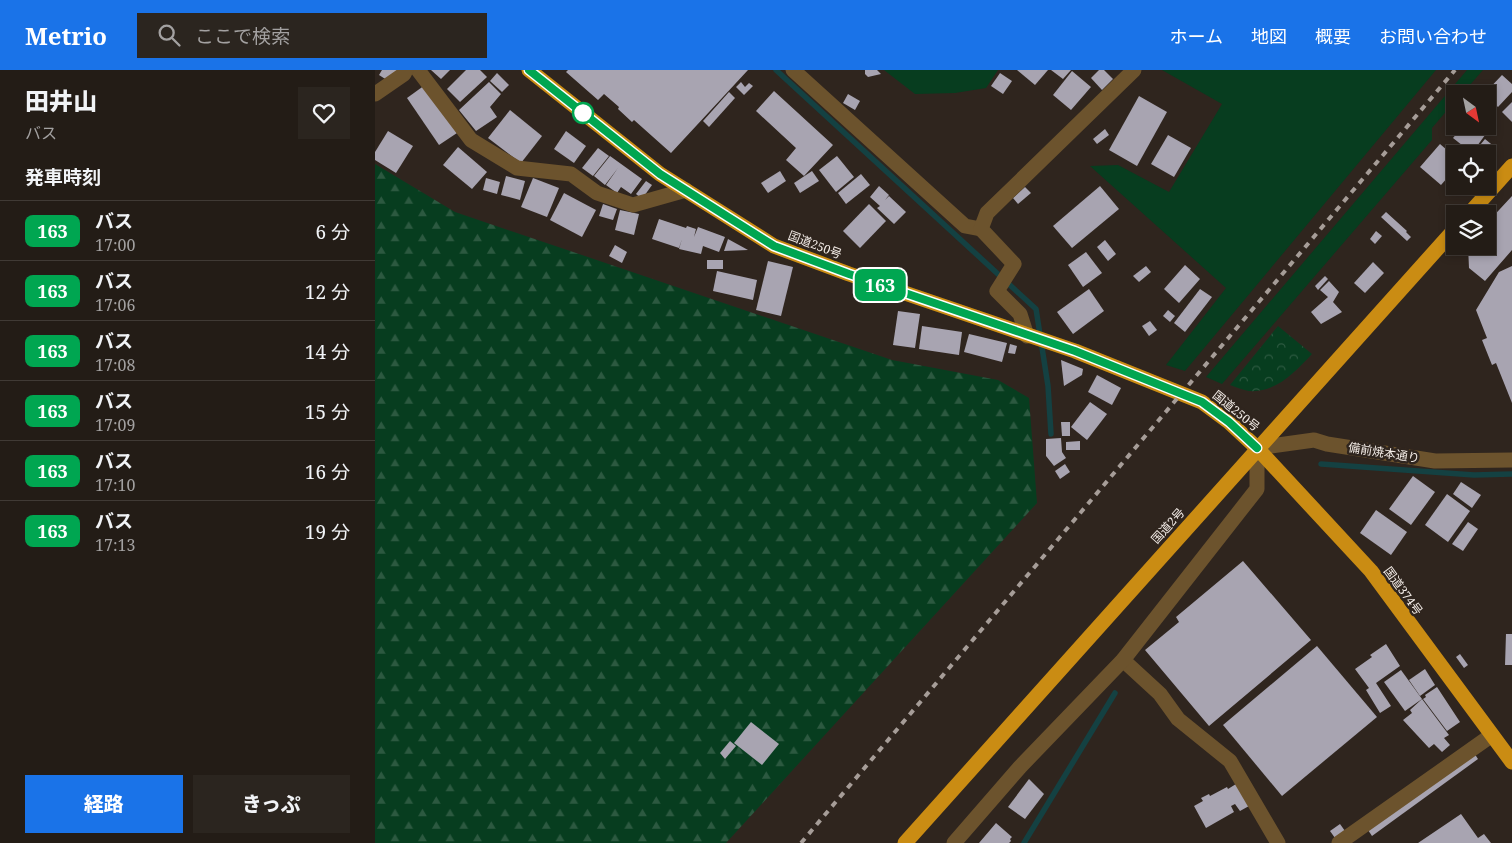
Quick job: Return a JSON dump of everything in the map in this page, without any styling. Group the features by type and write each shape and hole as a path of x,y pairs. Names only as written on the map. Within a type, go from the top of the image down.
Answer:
{"highway":[{"name":"国道250号","path":"529,70 660,174 774,246 849,274 1075,351 1202,402 1229,422 1257,448"},
{"path":"1477,205 1512,166"},
{"name":"国道2号","path":"905,843 1446,239"},
{"name":"国道374号","path":"1257,448 1371,571 1512,762"}],"street":[{"path":"375,94 404,74 405,70"},
{"path":"418,70 471,140 517,168 571,174 597,193 633,205 687,190"},
{"path":"793,70 965,226 981,228 1014,264 997,291 1020,314 1027,336"},
{"path":"981,228 987,213 1134,70"},
{"name":"備前焼本通り","path":"1257,448 1314,440 1327,444 1435,461 1512,460"},
{"path":"954,843 1021,767 1123,660 1257,489 1257,448"},
{"path":"1123,660 1161,694 1178,719 1230,761 1278,843"},
{"path":"1339,843 1492,735"}],"green space":[{"path":"884,70 998,70 986,88 955,93 915,94"},
{"path":"1162,70 1436,70 1185,371 1166,365 1226,288 1090,166 1118,165 1169,192 1222,104"},
{"path":"1467,70 1483,70 1470,85 1454,85"},
{"path":"1446,95 1446,112 1432,128 1432,140 1222,384 1206,377"},
{"path":"375,164 455,212 892,360 998,380 1029,398 1037,503 726,843 375,843"},
{"path":"1278,326 1312,354 1284,380 1268,389 1249,391 1230,385"}],"building":[{"path":"382,70 398,70 390,82 379,75"},
{"path":"431,70 450,70 441,79"},
{"path":"466,70 480,70 487,77 460,102 447,89"},
{"path":"568,70 748,70 671,153 634,120 632,122 604,94 598,100 566,72"},
{"path":"865,70 877,70 881,74 868,77 865,74"},
{"path":"1017,70 1048,70 1035,85"},
{"path":"1051,70 1071,70 1063,79"},
{"path":"1099,70 1104,70 1113,79 1102,90 1091,78"},
{"path":"1072,71 1091,87 1071,110 1053,95"},
{"path":"497,73 509,85 502,92 490,81"},
{"path":"1000,73 1012,81 1003,94 991,86"},
{"path":"1502,75 1512,84 1512,92 1498,107 1496,105 1496,85 1493,85"},
{"path":"489,82 501,94 490,107 497,117 476,131 459,110"},
{"path":"741,82 745,87 749,83 753,86 744,95 736,87"},
{"path":"425,85 457,133 439,145 407,98"},
{"path":"774,91 833,145 804,176 786,160 796,148 756,111"},
{"path":"729,92 735,98 709,127 703,121"},
{"path":"848,94 860,101 855,110 843,103"},
{"path":"1139,96 1167,112 1137,166 1109,150"},
{"path":"1512,102 1512,122 1502,112"},
{"path":"510,110 542,136 521,163 488,138"},
{"path":"1105,129 1109,135 1097,144 1093,139"},
{"path":"388,131 413,146 396,173 375,160 375,152"},
{"path":"566,131 586,146 574,163 554,149"},
{"path":"1168,135 1191,148 1174,177 1151,164"},
{"path":"1456,135 1485,135 1478,145 1462,145 1453,138"},
{"path":"1485,139 1492,145 1480,145"},
{"path":"1440,144 1446,149 1446,179 1441,185 1420,167"},
{"path":"458,147 487,172 472,189 443,165"},
{"path":"598,148 609,156 593,176 582,168"},
{"path":"610,156 642,179 631,194 621,187 617,193 606,185 618,168 605,185 594,176"},
{"path":"837,156 854,177 836,192 819,170"},
{"path":"780,171 786,181 768,193 761,183"},
{"path":"812,171 819,181 800,193 794,183"},
{"path":"861,174 870,185 846,204 838,193"},
{"path":"506,176 525,181 520,200 501,195"},
{"path":"486,178 500,182 497,194 483,190"},
{"path":"533,178 559,188 547,217 521,207"},
{"path":"646,181 652,185 642,199 636,194"},
{"path":"879,186 889,195 885,200 889,196 906,212 894,224 877,208 880,206 870,197"},
{"path":"1100,186 1119,209 1072,248 1053,226"},
{"path":"1025,187 1031,193 1018,204 1013,198"},
{"path":"564,193 596,210 582,237 550,220"},
{"path":"1512,196 1512,250 1485,281 1469,268 1468,255 1496,255 1496,213"},
{"path":"603,204 617,209 613,220 599,216"},
{"path":"869,204 886,221 860,248 843,231"},
{"path":"620,210 639,214 634,235 615,230"},
{"path":"1386,212 1407,231 1411,237 1407,241 1381,217"},
{"path":"659,219 686,228 687,226 696,229 694,237 698,227 725,237 719,252 703,246 701,254 679,249 682,239 679,248 652,239"},
{"path":"1376,231 1382,236 1375,244 1370,239"},
{"path":"728,239 748,250 724,251"},
{"path":"1105,240 1116,254 1108,261 1097,247"},
{"path":"615,245 627,252 622,263 609,256"},
{"path":"1086,252 1102,273 1083,287 1068,265"},
{"path":"707,260 723,260 723,269 707,269"},
{"path":"768,261 793,267 781,316 756,310"},
{"path":"1373,262 1384,273 1365,293 1354,283"},
{"path":"1185,265 1200,279 1179,303 1164,289"},
{"path":"1146,266 1151,272 1139,282 1133,276"},
{"path":"1512,266 1512,403 1496,363 1492,365 1482,340 1487,338 1476,310 1499,272"},
{"path":"717,271 757,280 753,300 713,291"},
{"path":"1325,276 1328,279 1318,290 1315,286"},
{"path":"1329,281 1339,292 1333,302 1342,312 1321,324 1311,312 1328,297 1320,290"},
{"path":"1089,289 1104,311 1073,334 1057,312"},
{"path":"1200,289 1212,297 1185,332 1174,323"},
{"path":"1168,310 1175,316 1170,322 1163,316"},
{"path":"898,311 920,314 915,348 893,345"},
{"path":"1150,321 1157,330 1149,336 1142,326"},
{"path":"922,326 962,332 959,355 919,349"},
{"path":"969,334 1007,343 1002,362 964,352"},
{"path":"1010,344 1017,346 1015,354 1008,353"},
{"path":"1061,360 1083,369 1082,375 1064,386"},
{"path":"1097,375 1121,388 1112,405 1088,392"},
{"path":"1090,402 1107,414 1087,440 1071,427"},
{"path":"1061,422 1070,422 1070,436 1062,436"},
{"path":"1061,438 1062,452 1066,458 1054,466 1046,456 1046,439"},
{"path":"1080,441 1080,450 1066,450 1066,442"},
{"path":"1065,464 1070,472 1060,479 1055,471"},
{"path":"1413,476 1435,492 1411,525 1389,509"},
{"path":"1461,482 1481,495 1472,508 1453,494"},
{"path":"1447,494 1470,511 1448,542 1425,525"},
{"path":"1376,510 1407,532 1391,555 1360,533"},
{"path":"1468,522 1478,529 1463,551 1452,544"},
{"path":"1243,561 1311,640 1209,726 1145,650 1179,622 1176,617"},
{"path":"1506,634 1512,634 1512,665 1505,665"},
{"path":"1386,644 1400,666 1376,683 1391,706 1380,713 1366,690 1369,688 1355,669"},
{"path":"1317,646 1377,717 1282,796 1223,725"},
{"path":"1460,654 1468,665 1464,668 1456,657"},
{"path":"1425,669 1435,685 1420,696 1409,680"},
{"path":"1401,670 1422,699 1405,711 1384,682"},
{"path":"1437,687 1460,722 1447,731 1423,699 1426,697 1425,695"},
{"path":"1422,699 1449,735 1444,738 1450,745 1442,752 1434,744 1429,748 1403,720 1412,713 1410,710"},
{"path":"751,722 779,744 762,765 734,743"},
{"path":"730,741 736,746 725,759 720,753"},
{"path":"1474,753 1478,759 1372,836 1368,830"},
{"path":"1029,779 1044,794 1025,819 1008,807"},
{"path":"1236,784 1249,806 1240,811 1235,804 1231,806 1234,812 1206,828 1194,806 1203,801 1201,798 1209,794 1210,796 1227,787 1228,789"},
{"path":"1461,814 1478,838 1484,834 1491,843 1418,843"},
{"path":"996,823 1012,837 1011,841 1009,843 979,843"},
{"path":"1340,824 1345,831 1335,838 1330,831"}],"waterway":[{"path":"776,70 1036,309 1048,386 1051,434"},
{"path":"1321,464 1474,475 1512,474"},
{"path":"1024,843 1115,693"}],"railway":[{"path":"801,843 1455,70"}],"bus line":[{"name":"163","path":"529,70 660,174 774,246 849,274 1075,351 1202,402 1229,422 1257,448"}]}
